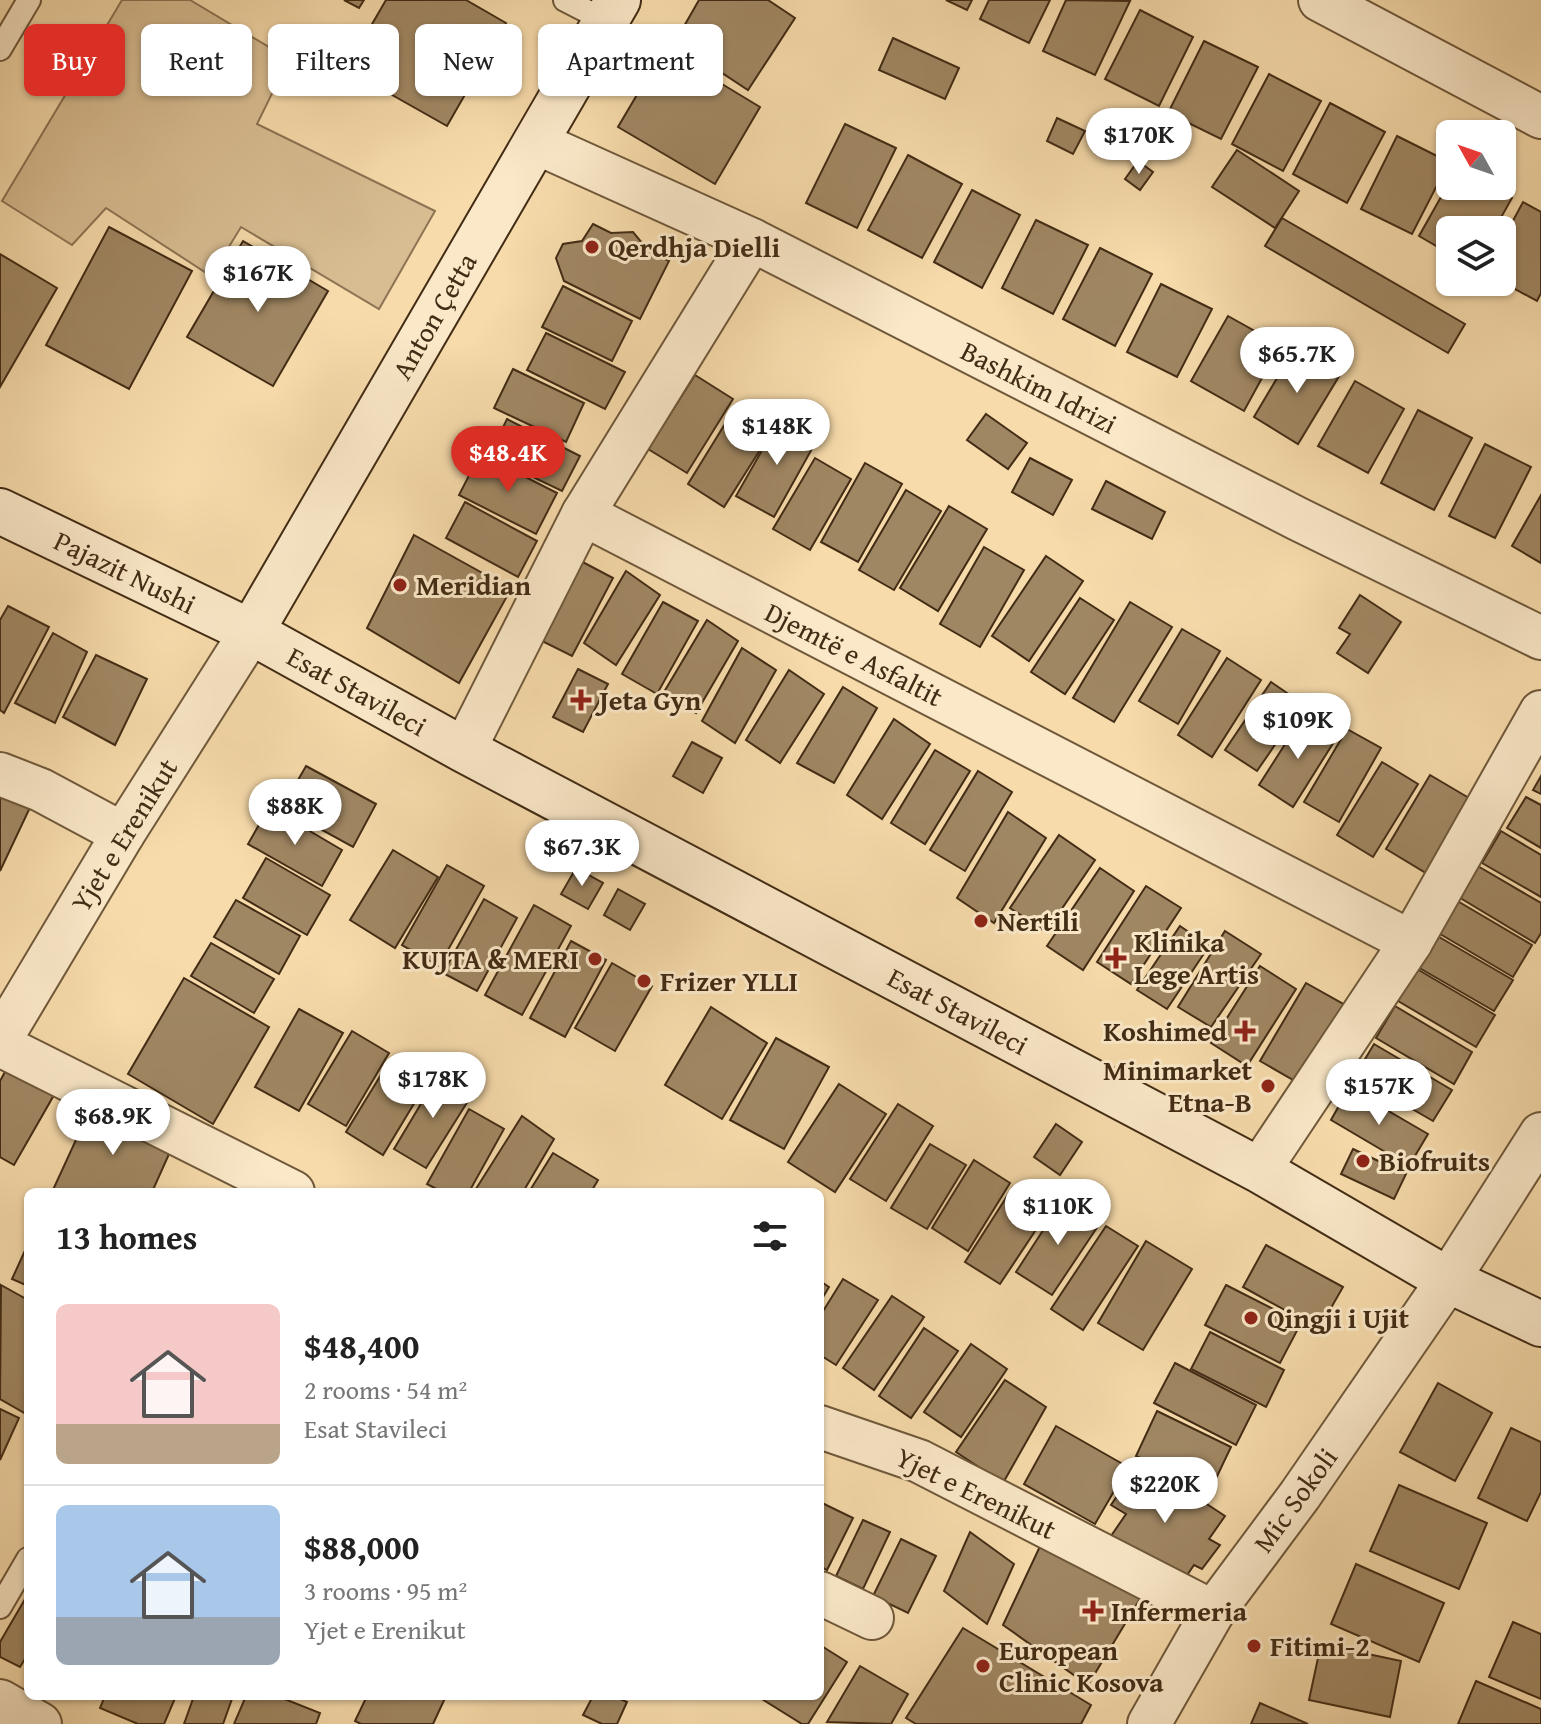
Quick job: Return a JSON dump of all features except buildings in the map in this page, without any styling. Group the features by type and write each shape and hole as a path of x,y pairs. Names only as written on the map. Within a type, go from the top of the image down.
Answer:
{"street":[{"path":"1320,0 1541,117"},
{"name":"Anton Çetta","path":"251,632 612,11"},
{"name":"Bashkim Idrizi","path":"535,142 752,240 1284,512 1541,638"},
{"path":"464,750 583,514 752,240"},
{"name":"Pajazit Nushi","path":"0,511 251,632"},
{"name":"Djemtë e Asfaltit","path":"583,514 1411,942"},
{"name":"Esat Stavileci","path":"251,632 464,750 1259,1170 1448,1280 1541,1324"},
{"name":"Yjet e Erenikut","path":"251,632 123,834 0,1042 285,1188"},
{"path":"1259,1170 1411,942 1541,712"},
{"path":"0,774 41,790 123,834"},
{"name":"Mic Sokoli","path":"1149,1724 1213,1612 1300,1495 1448,1280 1541,1134"},
{"name":"Yjet e Erenikut","path":"824,1428 919,1461 1213,1612"},
{"path":"824,1595 872,1618"},
{"path":"0,1701 40,1724"}],"lane":[{"path":"0,49 29,0"},
{"path":"565,0 612,11"},
{"path":"0,1607 24,1566"}],"shaded area":[{"path":"122,0 190,0 230,24 141,24 141,96 252,96 252,37 268,46 268,96 271,96 257,124 435,211 379,309 241,227 211,276 106,208 72,245 2,201 65,96 125,96 125,24 108,24"}],"place":[{"name":"Qerdhja Dielli","path":"592,247"},
{"name":"Meridian","path":"400,585"},
{"name":"Jeta Gyn","path":"581,700"},
{"name":"Nertili","path":"981,921"},
{"name":"Klinika Lege Artis","path":"1116,958"},
{"name":"KUJTA & MERI","path":"595,959"},
{"name":"Frizer YLLI","path":"644,981"},
{"name":"Koshimed","path":"1245,1031"},
{"name":"Minimarket Etna-B","path":"1268,1086"},
{"name":"Biofruits","path":"1363,1161"},
{"name":"Qingji i Ujit","path":"1251,1318"},
{"name":"Infermeria","path":"1093,1611"},
{"name":"Fitimi-2","path":"1254,1646"},
{"name":"European Clinic Kosova","path":"983,1666"}]}
